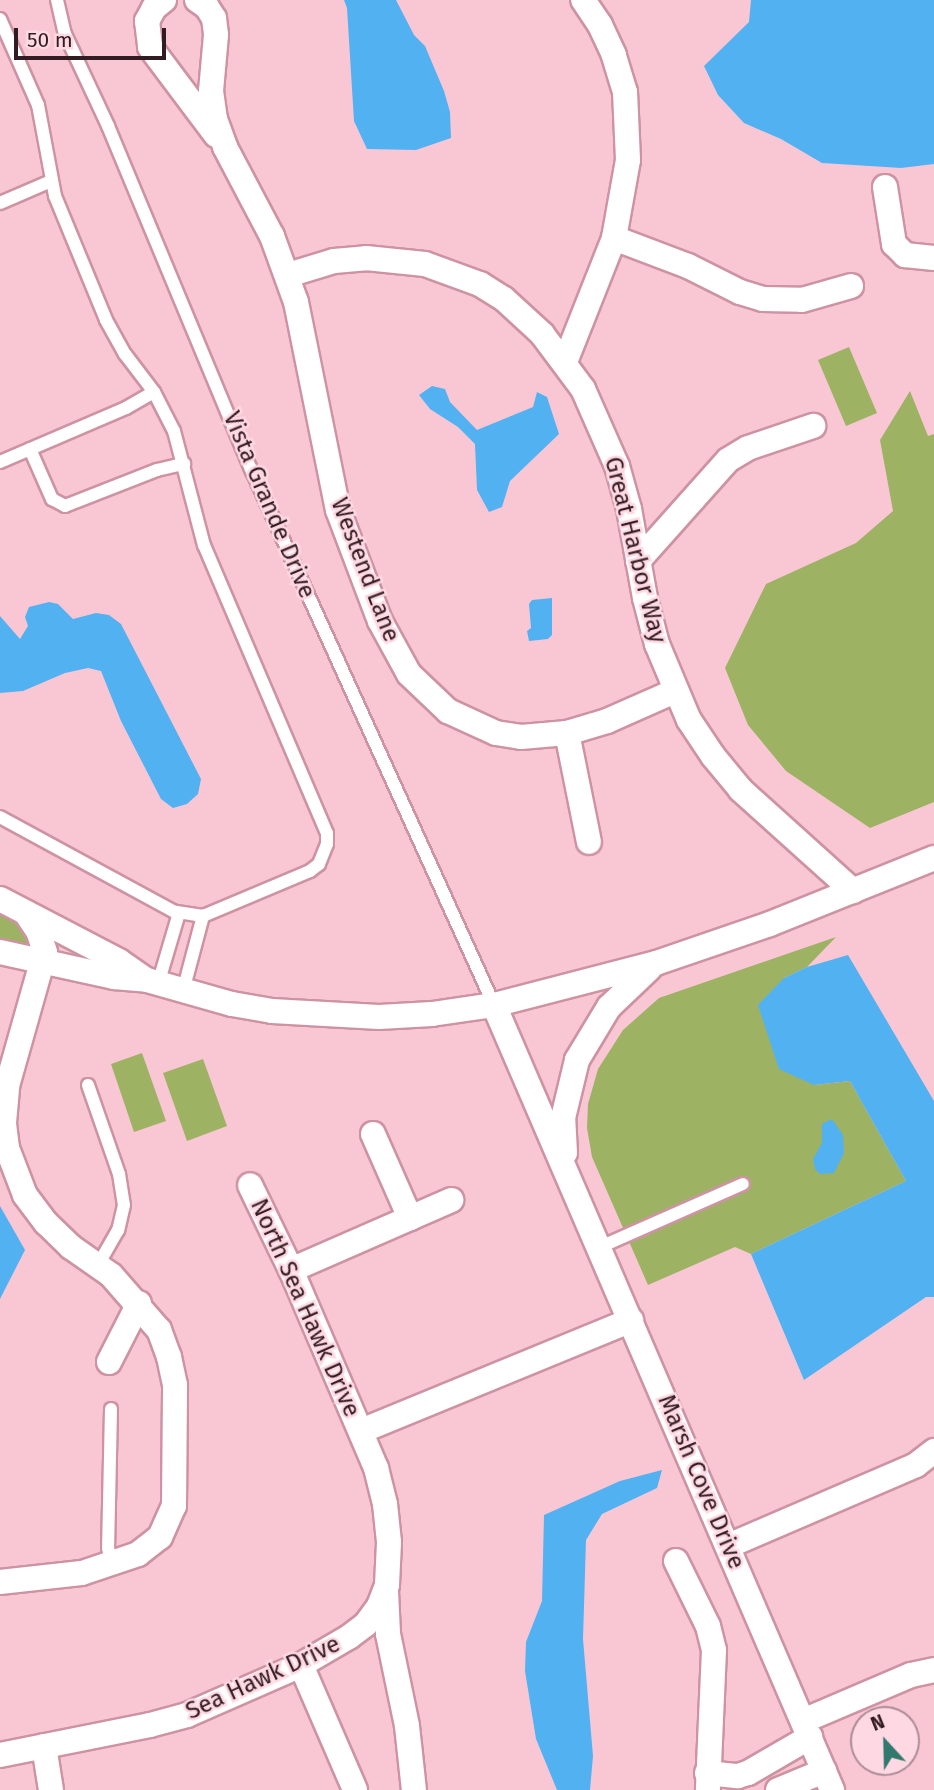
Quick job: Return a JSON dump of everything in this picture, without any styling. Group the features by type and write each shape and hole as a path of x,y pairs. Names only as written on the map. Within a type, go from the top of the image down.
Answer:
{"street":[{"path":"164,0 154,8 147,21 150,47 225,147"},
{"path":"197,0 207,7 214,18 216,35 211,91 215,119 225,147"},
{"path":"565,362 614,237 628,160 627,110 614,55 600,25 583,0"},
{"name":"Westend Lane","path":"225,147 272,236 288,275 338,510 376,610 402,663 428,695 470,723 521,737 568,733 607,720 675,691"},
{"path":"885,187 894,244 905,255 934,258"},
{"path":"614,237 688,266 740,292 763,299 802,300 851,286"},
{"name":"Great Harbor Way","path":"288,275 334,261 366,258 425,264 453,272 505,299 542,334 565,362 598,419 617,466 629,509 657,644 689,720 713,757 741,790 853,891"},
{"path":"638,561 728,460 748,448 813,426"},
{"path":"568,733 589,842"},
{"path":"0,952 114,977 152,982 245,1006 325,1016 432,1014 494,1004 579,985 656,963 770,925 934,858"},
{"path":"0,899 119,961 152,982"},
{"path":"0,1582 82,1573 138,1554 160,1537 174,1506 175,1385 169,1356 159,1330 139,1303 46,1223 24,1195 14,1172 4,1123 6,1058 44,960 43,942 26,913"},
{"name":"Marsh Cove Drive","path":"568,1174 563,1118 577,1060 609,1007 656,963"},
{"name":"Marsh Cove Drive","path":"494,1004 828,1781"},
{"path":"373,1134 410,1218"},
{"name":"North Sea Hawk Drive","path":"250,1185 291,1270 361,1432"},
{"path":"291,1270 451,1200"},
{"path":"109,1362 139,1303"},
{"path":"361,1432 631,1320"},
{"name":"Sea Hawk Drive","path":"0,1755 150,1726 187,1715 301,1665 366,1624 379,1606 387,1586 389,1542 385,1504 361,1432"},
{"path":"728,1546 916,1465 934,1451"},
{"path":"676,1561 708,1626 715,1650 708,1782 738,1776 748,1782 807,1729 911,1675 934,1670"},
{"path":"387,1586 388,1634 407,1727 414,1790"},
{"path":"301,1665 355,1790"},
{"path":"44,1745 51,1790"},
{"path":"778,1790 828,1781"}],"lane":[{"name":"Vista Grande Drive","path":"57,0 65,34 108,126 255,480 494,1004"},
{"path":"0,19 38,106 51,181 106,320 125,354 154,392 174,431 204,545 321,821 327,844 319,864 310,871 203,916 179,914 0,817"},
{"path":"0,203 51,181"},
{"path":"0,462 125,408 154,392"},
{"path":"30,449 52,499 65,506 157,470 184,464"},
{"path":"152,982 179,914"},
{"path":"183,991 203,916"},
{"path":"88,1085 119,1174 124,1205 118,1230 98,1265"},
{"path":"600,1247 743,1184"},
{"path":"111,1409 108,1548 112,1564"}],"green space":[{"path":"849,347 877,413 846,426 818,360"},
{"path":"910,391 928,436 934,434 934,802 870,828 786,771 748,725 725,668 766,584 856,543 893,511 880,440"},
{"path":"0,907 11,912 37,950 0,945"},
{"path":"836,937 807,967 784,978 814,1085 850,1081 906,1181 751,1254 735,1247 648,1285 592,1157 587,1128 588,1104 598,1069 623,1030 659,998"},
{"path":"142,1053 166,1121 134,1132 111,1064"},
{"path":"203,1059 227,1126 187,1141 163,1073"}],"water":[{"path":"344,0 396,0 414,35 425,46 444,91 450,112 451,138 416,150 367,149 354,121 347,8"},
{"path":"751,0 934,0 934,164 901,168 822,163 781,139 744,123 718,95 704,66 749,22"},
{"path":"432,386 445,389 450,402 477,430 533,407 537,392 547,397 559,434 510,481 502,507 489,512 477,490 475,444 458,427 430,409 419,395"},
{"path":"552,598 552,635 548,639 529,641 529,604 532,600"},
{"path":"49,602 58,604 73,619 96,613 109,615 121,624 201,779 198,794 187,804 173,808 161,799 121,721 101,671 88,668 65,673 23,691 0,693 0,616 20,639 28,626 25,617 29,607"},
{"path":"848,955 934,1101 934,1297 926,1297 804,1380 751,1254 906,1181 850,1081 814,1085 779,1069 758,1005 784,978 807,967"},
{"path":"832,1119 843,1135 844,1153 834,1173 820,1174 815,1169 813,1159 822,1143 822,1124"},
{"path":"0,1206 25,1250 0,1299"},
{"path":"662,1470 657,1488 602,1514 586,1540 583,1639 593,1756 590,1790 557,1790 536,1739 525,1671 526,1642 542,1601 544,1515 620,1481"}]}
